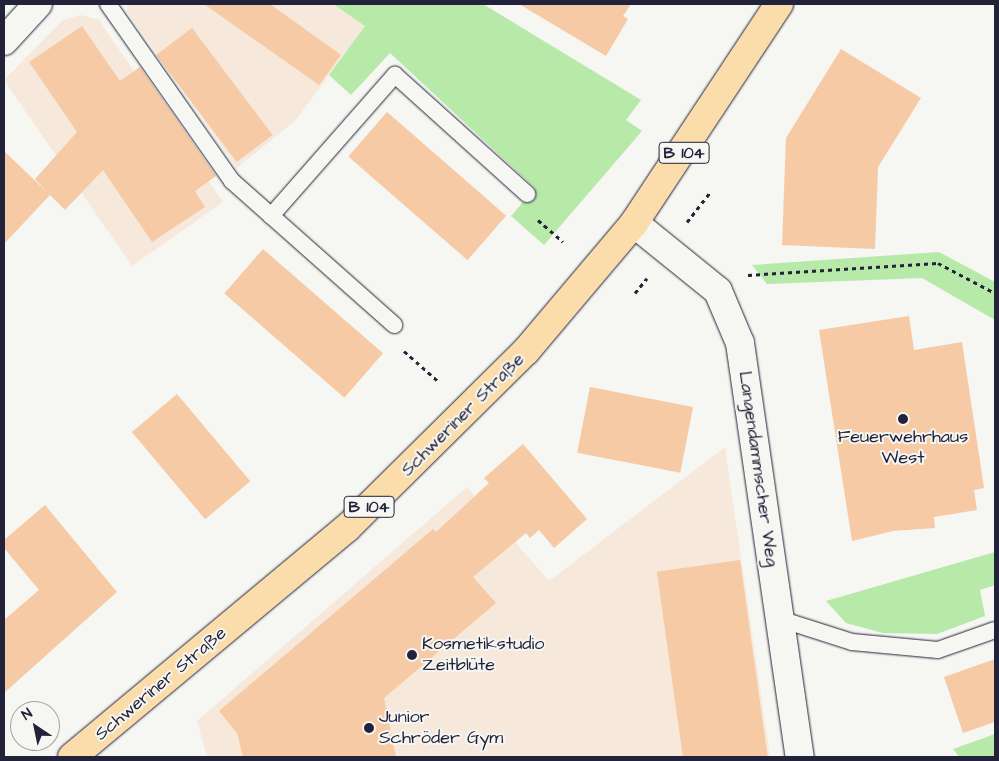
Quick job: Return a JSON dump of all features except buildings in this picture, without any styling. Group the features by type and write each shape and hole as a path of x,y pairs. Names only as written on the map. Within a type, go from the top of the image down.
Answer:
{"main road":[{"name":"Schweriner Straße","path":"72,757 347,528 420,460 526,351 634,223 779,4"}],"street":[{"path":"4,41 38,4"},
{"name":"Langendammscher Weg","path":"634,223 718,291 735,330 800,757"}],"lane":[{"path":"108,4 232,181 394,325"},
{"path":"271,216 395,75 528,194"},
{"path":"780,619 852,642 938,650 995,630"}],"path":[{"path":"744,275 938,263 995,293"},
{"path":"394,325 396,344 438,382"}],"shaded area":[{"path":"127,4 333,4 365,26 296,120 237,168 127,11"},
{"path":"81,15 99,20 223,202 132,266 4,80 63,20"},
{"path":"725,447 770,757 207,757 197,721 467,487 549,581"}],"green space":[{"path":"333,4 483,4 641,100 626,120 642,131 544,245 511,216 535,188 390,53 351,95 329,75 365,26"},
{"path":"939,252 995,282 995,320 922,278 767,284 752,265"},
{"path":"995,552 995,585 980,590 985,616 937,634 883,633 846,623 826,601"},
{"path":"995,734 995,757 959,757 953,749"}],"place":[{"name":"Feuerwehrhaus West","path":"903,419"},
{"name":"Kosmetikstudio Zeitblüte","path":"412,655"},
{"name":"Junior Schröder Gym","path":"369,728"}]}
